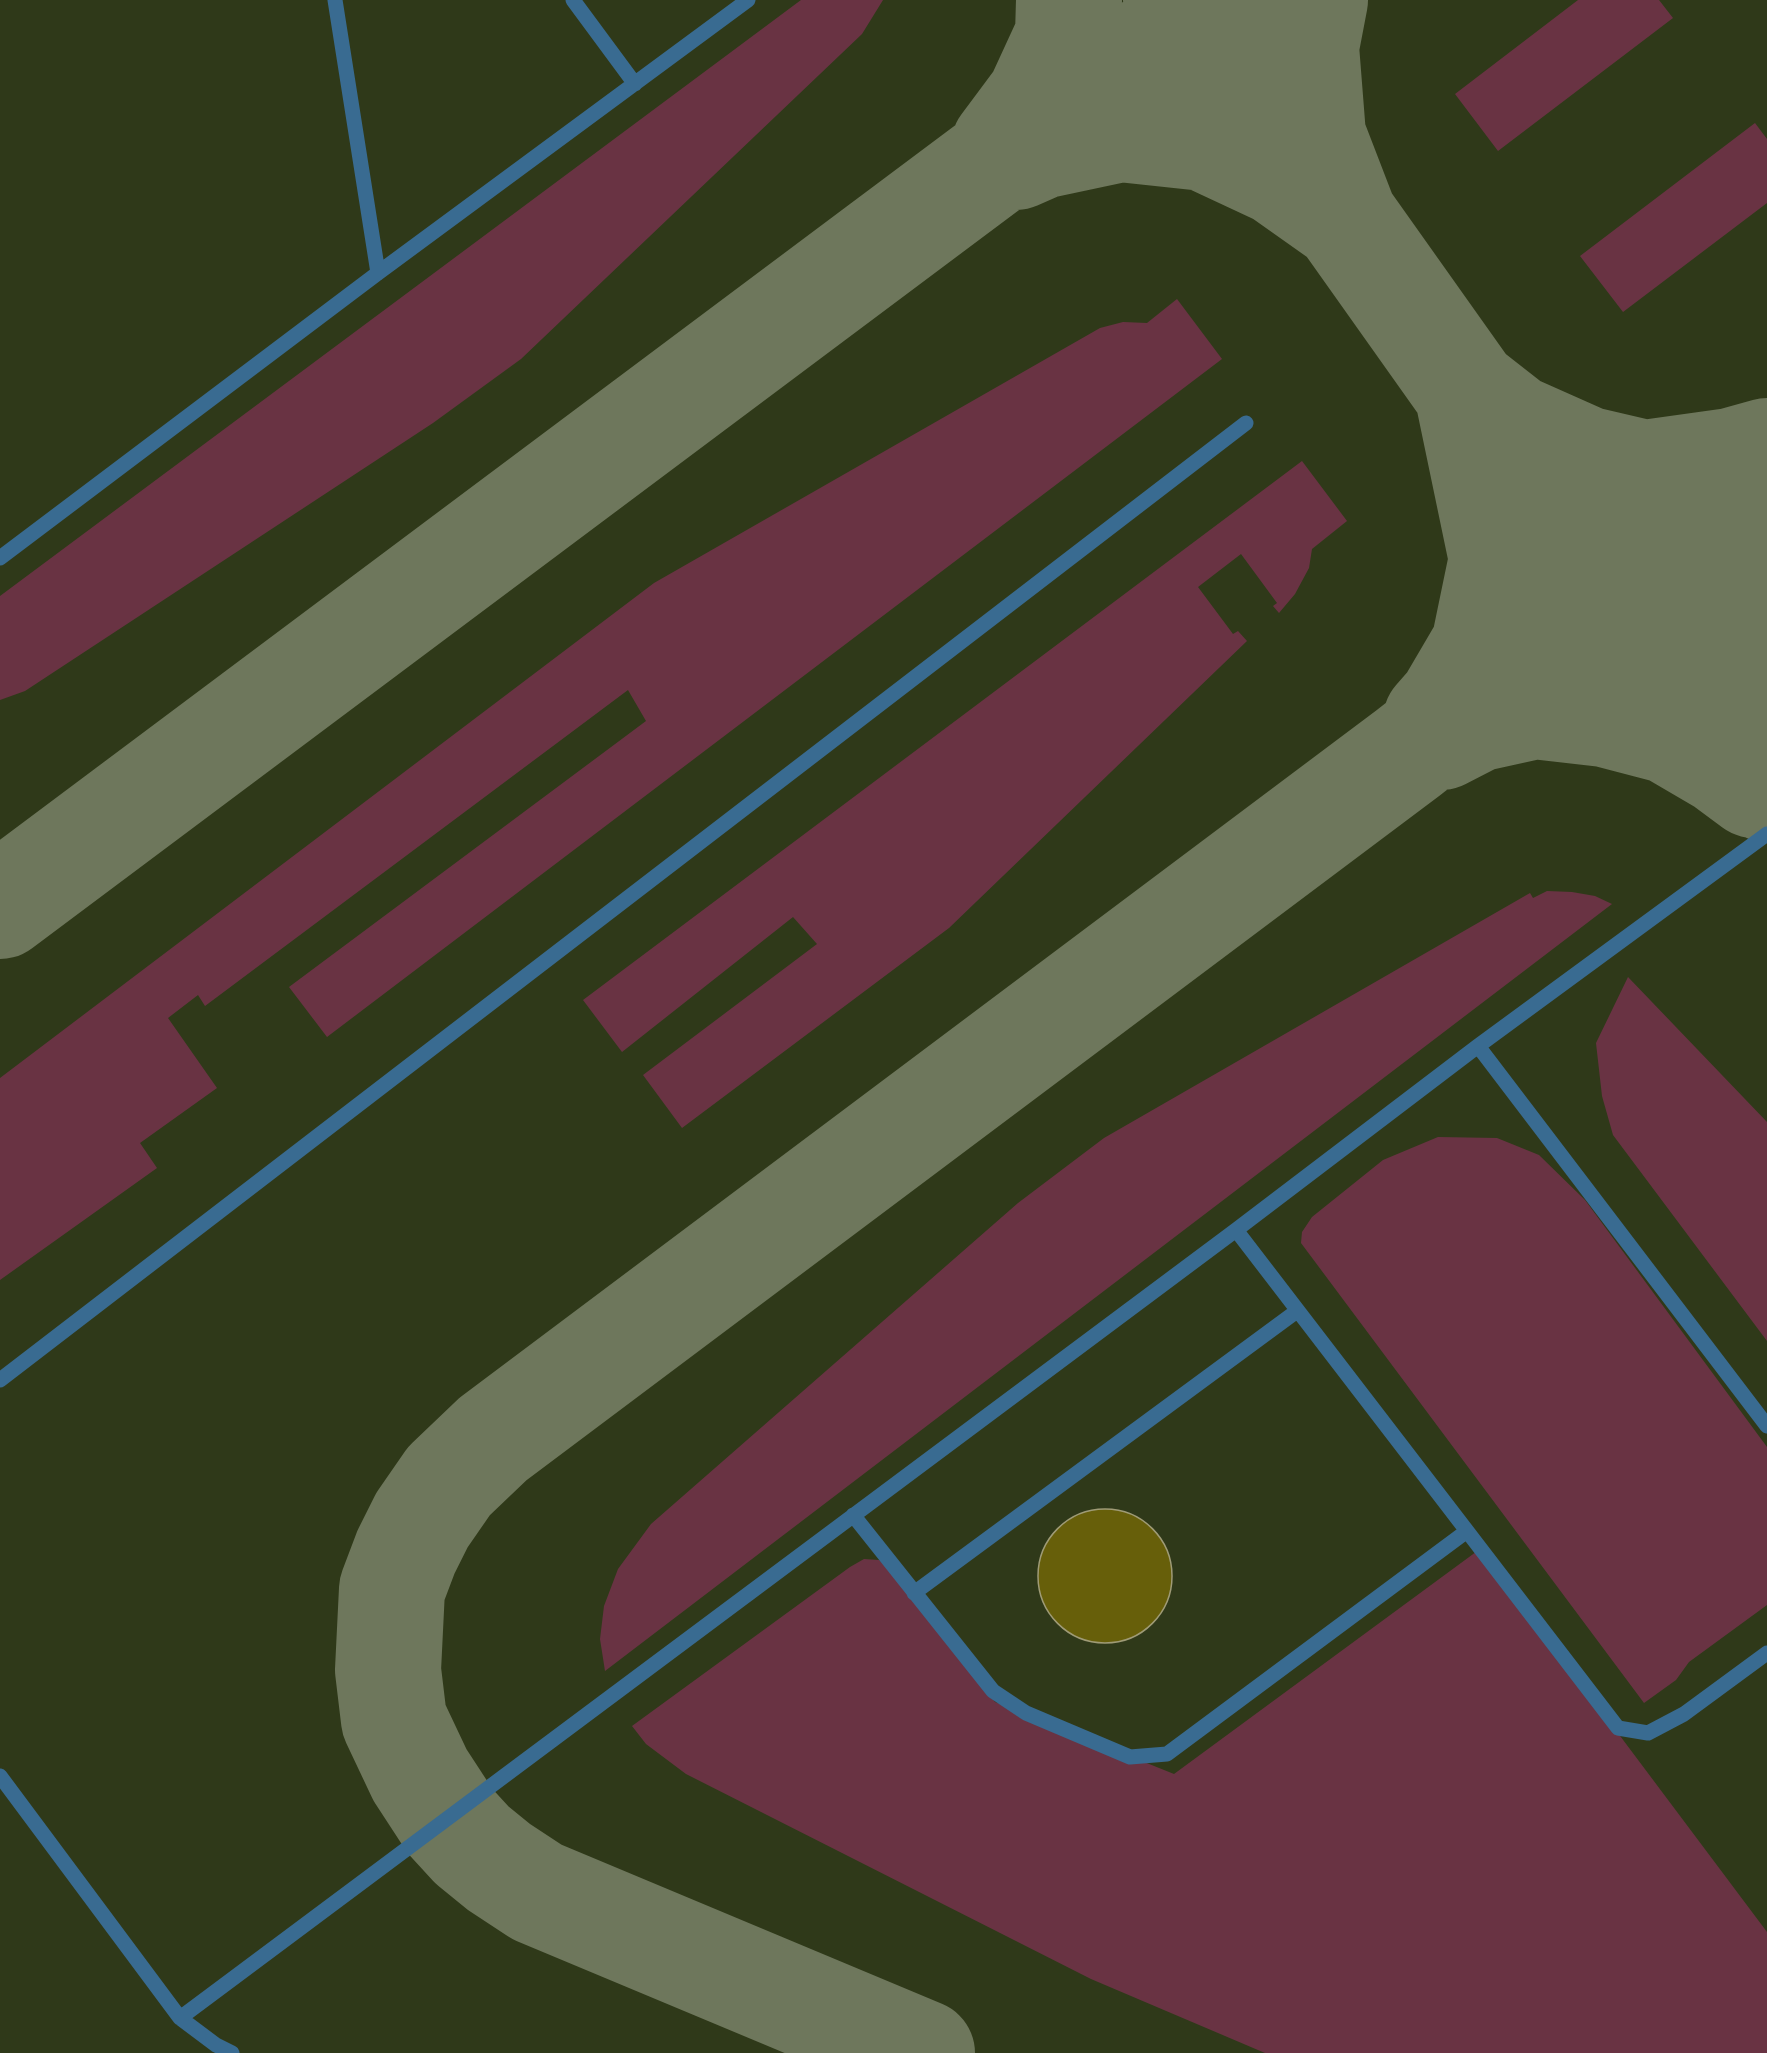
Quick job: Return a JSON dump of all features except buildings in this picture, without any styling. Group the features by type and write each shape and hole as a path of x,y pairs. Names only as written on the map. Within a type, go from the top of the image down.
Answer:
{"lane":[{"path":"335,0 378,273"},
{"path":"573,0 635,84"},
{"path":"0,558 378,273 748,0"},
{"path":"0,1380 1246,423"},
{"path":"180,2018 1236,1230 1478,1046 1767,834"},
{"path":"1478,1046 1767,1426"},
{"path":"1236,1230 1618,1728 1648,1733 1684,1714 1767,1653"},
{"path":"914,1593 1297,1311"},
{"path":"853,1515 993,1691 1026,1713 1130,1757 1167,1754 1467,1531"},
{"path":"0,1776 180,2018 216,2045 232,2053"}],"shaded area":[{"path":"801,0 883,0 862,34 521,359 433,423 25,691 0,700 0,596"},
{"path":"1578,0 1659,0 1673,18 1498,151 1455,94"},
{"path":"1755,123 1767,139 1767,203 1623,312 1580,256"},
{"path":"1177,299 1222,359 327,1037 289,987 646,721 628,690 205,1006 198,995 168,1018 217,1088 140,1143 157,1168 0,1280 0,1078 654,583 1100,328 1123,322 1147,323"},
{"path":"1302,461 1347,521 1312,549 1309,568 1295,594 1279,613 1273,606 1277,603 1241,554 1198,587 1233,634 1238,631 1247,641 949,928 682,1128 643,1075 817,944 793,917 622,1052 583,1000"},
{"path":"1547,891 1595,896 1612,904 605,1671 600,1639 604,1606 618,1569 651,1524 1018,1203 1104,1138 1530,893 1533,898"},
{"path":"1628,977 1767,1122 1767,1341 1613,1135 1602,1096 1596,1043"},
{"path":"1438,1137 1497,1138 1539,1155 1585,1200 1767,1447 1767,1605 1689,1662 1676,1680 1644,1703 1301,1243 1302,1232 1312,1217 1383,1160"},
{"path":"1480,1549 1767,1932 1767,2053 1265,2053 1091,1979 686,1774 646,1744 632,1726 850,1567 864,1559 879,1560 891,1570 995,1702 1174,1774"}],"taxiway":[{"path":"1004,146 1039,99 1068,36 1069,0"},
{"path":"1176,0 1345,219 1467,391 1620,587 1767,789"},
{"path":"0,906 984,170 1215,0"},
{"path":"1016,157 1041,146 1121,129 1205,138 1280,173 1345,219 1313,136 1306,47 1315,0"},
{"path":"1436,720 1450,704 1484,646 1502,559 1467,391 1513,427 1585,459 1645,473 1731,461 1767,451"},
{"path":"922,2053 537,1892 499,1867 472,1845 450,1821 420,1775 394,1720 388,1670 392,1589 406,1552 422,1520 449,1481 493,1439 1408,753 1620,587 1767,477"},
{"path":"1764,774 1750,743 1741,649 1752,551 1767,521"},
{"path":"1441,737 1476,719 1535,706 1605,714 1670,731 1723,762 1754,785"}]}
